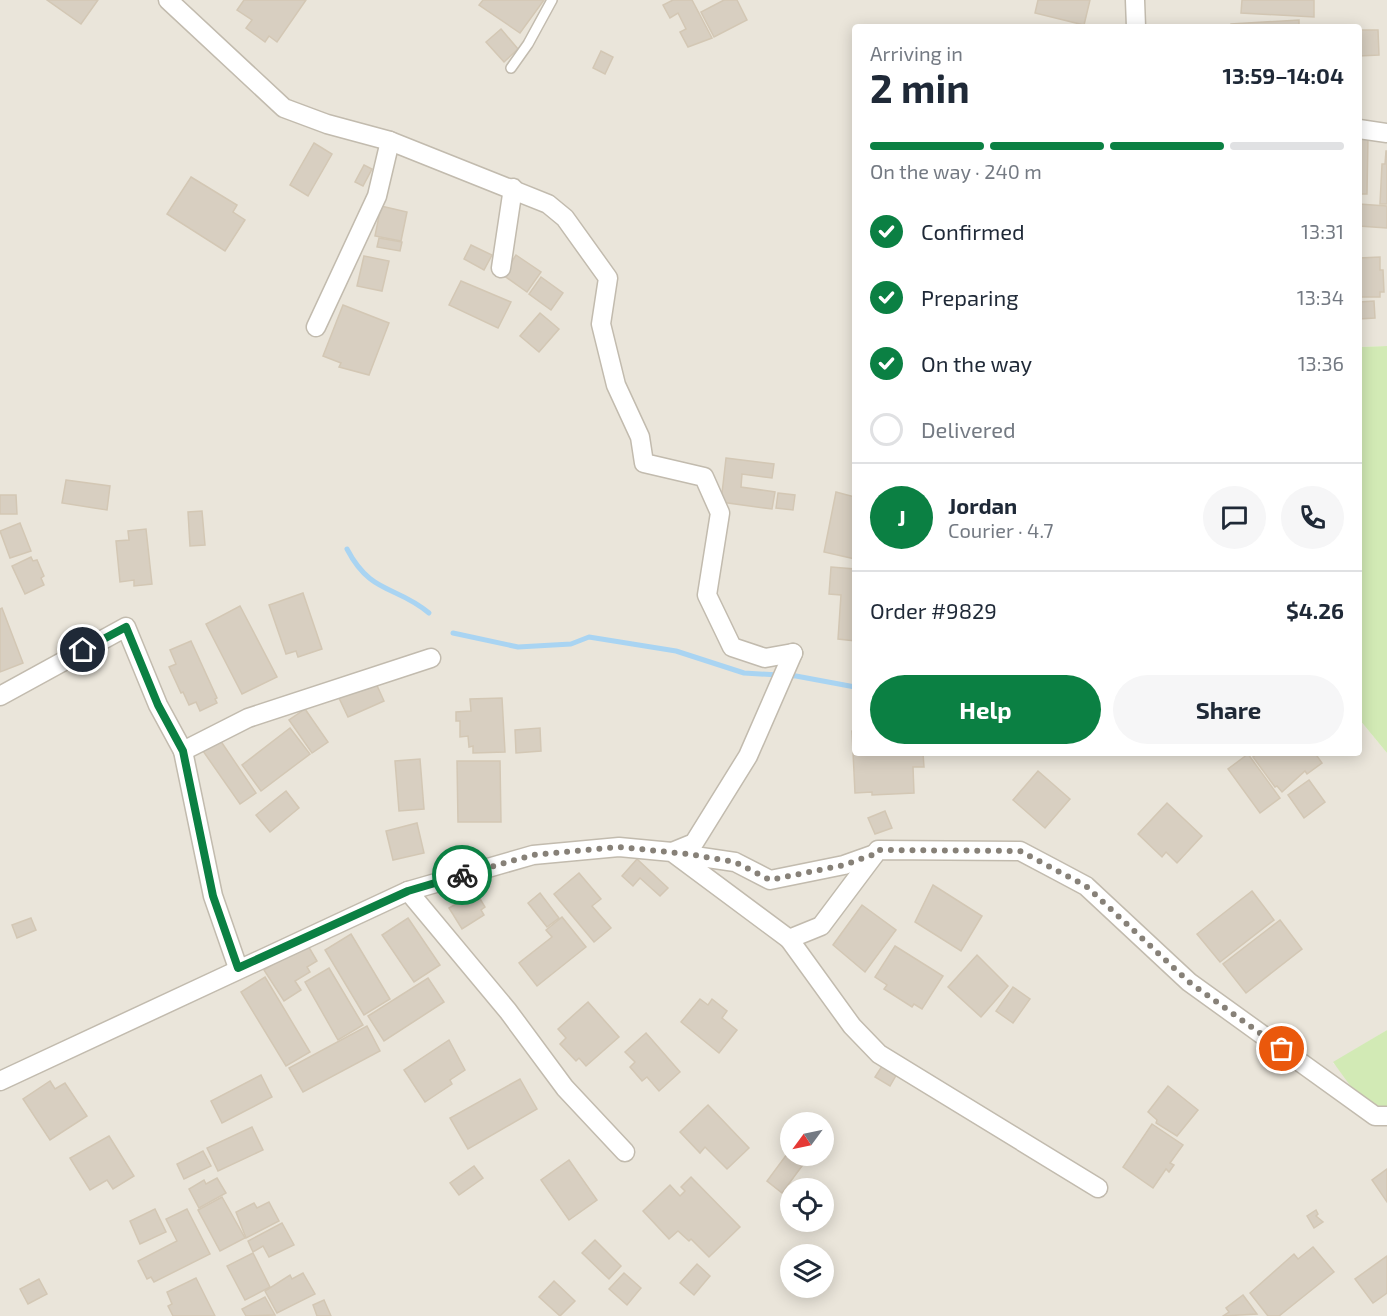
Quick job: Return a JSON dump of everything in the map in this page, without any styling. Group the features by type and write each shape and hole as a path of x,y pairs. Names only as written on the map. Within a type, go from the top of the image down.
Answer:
{"street":[{"path":"168,0 284,108 327,124 390,141 513,188 548,204 565,218 608,278 601,324 616,385 640,437 644,463 704,477 720,513 707,595 732,647 765,658 793,652 748,756 694,843 672,852"},
{"path":"1135,0 1136,24"},
{"path":"1362,129 1387,133"},
{"path":"316,327 377,196 390,141"},
{"path":"501,268 513,188"},
{"path":"0,696 126,627 158,705 183,751 213,896 238,968"},
{"path":"183,751 248,718 431,658"},
{"path":"0,1081 238,968 408,891 533,855 619,847 672,852 735,862 770,880 844,865 875,854"},
{"path":"789,939 820,926 878,850 1020,851 1086,886 1189,982 1375,1116 1387,1116"},
{"path":"672,852 789,939 852,1026 879,1054 1098,1188"},
{"path":"408,891 508,1011 565,1088 625,1152"}],"lane":[{"path":"511,68 528,45 552,0"}],"shaded area":[{"path":"0,0 1387,0 1387,346 1362,347 1362,24 852,24 852,756 1362,756 1362,723 1387,753 1387,1030 1333,1063 1387,1109 1387,1316 0,1316"}],"green space":[{"path":"1387,346 1387,753 1362,723 1362,347"},
{"path":"1387,1030 1387,1109 1373,1117 1333,1062"}],"building":[{"path":"47,0 98,0 81,24"},
{"path":"244,0 306,0 277,42 269,36 265,42 246,28 252,20 237,10"},
{"path":"483,0 544,0 520,33 479,5"},
{"path":"673,0 692,0 712,38 688,47 680,32 686,29 678,13 670,18 663,5"},
{"path":"724,0 737,0 747,20 714,37 701,12"},
{"path":"1038,0 1090,0 1084,24 1035,13"},
{"path":"1242,0 1314,0 1314,17 1241,13"},
{"path":"1299,20 1299,24 1231,24"},
{"path":"501,29 518,49 504,62 486,42"},
{"path":"1362,30 1378,30 1379,55 1362,56"},
{"path":"601,51 613,57 605,74 593,68"},
{"path":"1362,137 1368,137 1367,194 1362,194"},
{"path":"314,143 332,154 308,196 290,185"},
{"path":"1386,151 1387,204 1380,204 1382,164 1385,164"},
{"path":"364,165 372,169 363,186 355,182"},
{"path":"191,177 237,205 233,212 245,220 225,251 167,214"},
{"path":"1362,204 1387,206 1387,228 1362,226"},
{"path":"381,206 407,212 401,241 375,236"},
{"path":"379,238 402,242 400,251 377,247"},
{"path":"471,245 492,255 484,270 464,259"},
{"path":"516,255 541,272 527,292 503,275"},
{"path":"364,256 389,261 382,291 357,286"},
{"path":"1380,257 1384,292 1380,292 1380,297 1362,297 1362,258"},
{"path":"541,277 563,293 551,310 529,294"},
{"path":"461,281 511,302 498,328 449,305"},
{"path":"1374,301 1375,318 1362,319 1362,302"},
{"path":"343,305 389,323 369,375 339,367 341,363 323,356"},
{"path":"540,313 559,329 539,352 520,336"},
{"path":"726,458 774,464 772,478 742,474 741,487 775,492 772,509 721,502"},
{"path":"66,480 110,486 107,510 62,503"},
{"path":"836,492 852,496 852,558 824,552"},
{"path":"778,493 795,495 793,510 776,508"},
{"path":"0,495 16,495 17,514 0,514"},
{"path":"202,511 205,545 190,546 188,512"},
{"path":"20,523 31,551 10,558 0,531"},
{"path":"146,529 152,584 134,586 134,580 120,582 116,541 129,540 128,531"},
{"path":"31,557 33,561 37,560 44,576 41,578 44,585 25,594 12,566"},
{"path":"831,567 852,569 852,641 838,639 841,595 829,594"},
{"path":"303,593 322,649 298,657 296,651 286,654 269,605"},
{"path":"240,606 277,677 242,694 206,624"},
{"path":"2,608 23,663 0,672 0,609"},
{"path":"191,641 217,698 215,699 217,703 200,711 196,702 189,705 169,667 176,664 170,650"},
{"path":"375,681 384,701 348,717 339,698"},
{"path":"502,698 505,752 473,753 473,746 469,747 468,736 460,737 460,721 456,721 456,712 471,711 470,699"},
{"path":"305,709 328,742 312,753 289,720"},
{"path":"290,728 310,754 261,791 242,765"},
{"path":"540,728 541,751 516,753 515,730"},
{"path":"220,740 256,793 240,804 203,751"},
{"path":"853,756 923,756 924,767 913,767 914,793 872,795 872,792 855,793"},
{"path":"1245,756 1249,756 1280,798 1260,813 1228,769"},
{"path":"1317,756 1322,763 1307,774 1305,771 1282,792 1277,786 1275,787 1253,757"},
{"path":"420,759 424,809 399,811 395,761"},
{"path":"457,761 500,761 501,822 458,822"},
{"path":"1038,771 1070,799 1045,828 1013,800"},
{"path":"1309,780 1325,802 1304,818 1288,795"},
{"path":"286,791 299,808 270,832 256,815"},
{"path":"1167,803 1202,836 1177,863 1166,852 1162,857 1138,834"},
{"path":"885,811 892,828 875,834 868,818"},
{"path":"417,823 424,853 393,860 386,831"},
{"path":"637,859 668,888 660,896 640,878 633,886 622,876"},
{"path":"579,873 601,899 592,906 611,928 594,942 554,894"},
{"path":"933,885 982,916 961,951 915,922"},
{"path":"1252,891 1274,920 1220,962 1197,934"},
{"path":"476,892 485,907 481,910 484,915 462,929 449,908"},
{"path":"540,893 559,918 547,927 528,903"},
{"path":"862,905 896,930 865,972 833,945"},
{"path":"562,917 586,947 537,986 519,963 552,937 546,930"},
{"path":"31,918 36,930 17,938 12,925"},
{"path":"408,918 440,965 414,982 382,935"},
{"path":"1280,920 1302,949 1246,993 1223,964"},
{"path":"351,934 390,999 364,1015 325,950"},
{"path":"307,944 317,961 307,967 310,972 295,981 301,990 284,1001 264,970"},
{"path":"895,946 943,976 922,1009 914,1004 912,1007 884,989 887,985 875,977"},
{"path":"977,955 1008,986 981,1017 948,987"},
{"path":"329,968 363,1025 338,1040 305,982"},
{"path":"265,977 310,1052 286,1066 241,992"},
{"path":"428,978 444,1002 384,1041 368,1016"},
{"path":"1013,987 1030,999 1013,1023 996,1011"},
{"path":"700,999 708,1005 712,999 727,1011 722,1018 737,1030 719,1053 681,1022"},
{"path":"588,1002 619,1037 586,1066 579,1058 576,1061 560,1044 566,1038 558,1029"},
{"path":"367,1026 380,1051 303,1092 289,1068"},
{"path":"646,1033 680,1072 659,1091 647,1077 642,1081 630,1067 635,1062 625,1052"},
{"path":"449,1040 465,1070 450,1080 452,1084 425,1102 404,1070"},
{"path":"884,1063 898,1072 890,1086 875,1077"},
{"path":"261,1075 272,1097 222,1123 211,1101"},
{"path":"520,1079 537,1109 468,1149 450,1118"},
{"path":"50,1081 55,1089 65,1083 87,1116 50,1140 23,1099"},
{"path":"1168,1086 1198,1110 1177,1136 1156,1123 1157,1120 1148,1112"},
{"path":"708,1105 749,1148 727,1169 705,1147 700,1153 680,1132"},
{"path":"1152,1124 1183,1145 1170,1163 1174,1165 1169,1172 1166,1169 1153,1188 1123,1167"},
{"path":"252,1127 263,1150 218,1171 207,1148"},
{"path":"109,1136 134,1176 113,1189 107,1180 90,1190 70,1158"},
{"path":"203,1151 211,1166 184,1179 177,1164"},
{"path":"569,1160 597,1200 569,1220 541,1180"},
{"path":"780,1163 780,1166 802,1166 793,1178 780,1178 780,1191 767,1181"},
{"path":"474,1166 483,1178 459,1195 450,1183"},
{"path":"1387,1169 1387,1202 1372,1180"},
{"path":"691,1177 740,1227 709,1257 691,1239 689,1241 678,1231 669,1239 643,1211 670,1185 680,1196 685,1191 681,1187"},
{"path":"217,1178 226,1193 199,1208 189,1189 204,1180 206,1184"},
{"path":"222,1197 245,1238 220,1251 198,1210"},
{"path":"269,1202 279,1221 246,1238 236,1212 254,1203 257,1208"},
{"path":"155,1209 166,1232 140,1244 130,1221"},
{"path":"187,1209 210,1254 154,1282 151,1277 147,1279 138,1261 177,1241 166,1219"},
{"path":"1316,1210 1318,1214 1316,1216 1323,1222 1314,1228 1307,1216"},
{"path":"282,1223 294,1245 269,1257 263,1246 253,1252 248,1241"},
{"path":"595,1240 621,1266 609,1279 582,1253"},
{"path":"1313,1247 1334,1272 1279,1316 1268,1316 1250,1293 1294,1254 1298,1259"},
{"path":"253,1253 270,1287 245,1300 227,1266"},
{"path":"1387,1256 1387,1293 1373,1303 1355,1279"},
{"path":"697,1264 710,1276 694,1295 680,1283"},
{"path":"303,1273 315,1294 277,1313 265,1291 290,1275 292,1279"},
{"path":"624,1273 641,1288 627,1305 609,1289"},
{"path":"196,1278 215,1316 173,1316 168,1306 172,1304 167,1292"},
{"path":"39,1279 47,1294 28,1304 20,1289"},
{"path":"554,1281 575,1301 560,1316 539,1297"},
{"path":"1243,1295 1257,1314 1223,1316 1229,1312 1226,1308"},
{"path":"265,1297 275,1315 246,1316 242,1309"},
{"path":"324,1300 331,1316 317,1316 313,1305"}],"waterway":[{"path":"347,549 356,564 375,582 417,604 429,613"},
{"path":"453,633 518,647 571,644 589,637 676,651 744,673 796,676 852,686"}],"way so far":[{"path":"462,875 533,855 619,847 688,854 735,862 770,880 844,865 875,854 878,850 1020,851 1086,886 1189,982 1282,1049"}],"route":[{"path":"83,650 126,627 158,705 183,751 213,896 238,968 408,891 462,875"}]}
